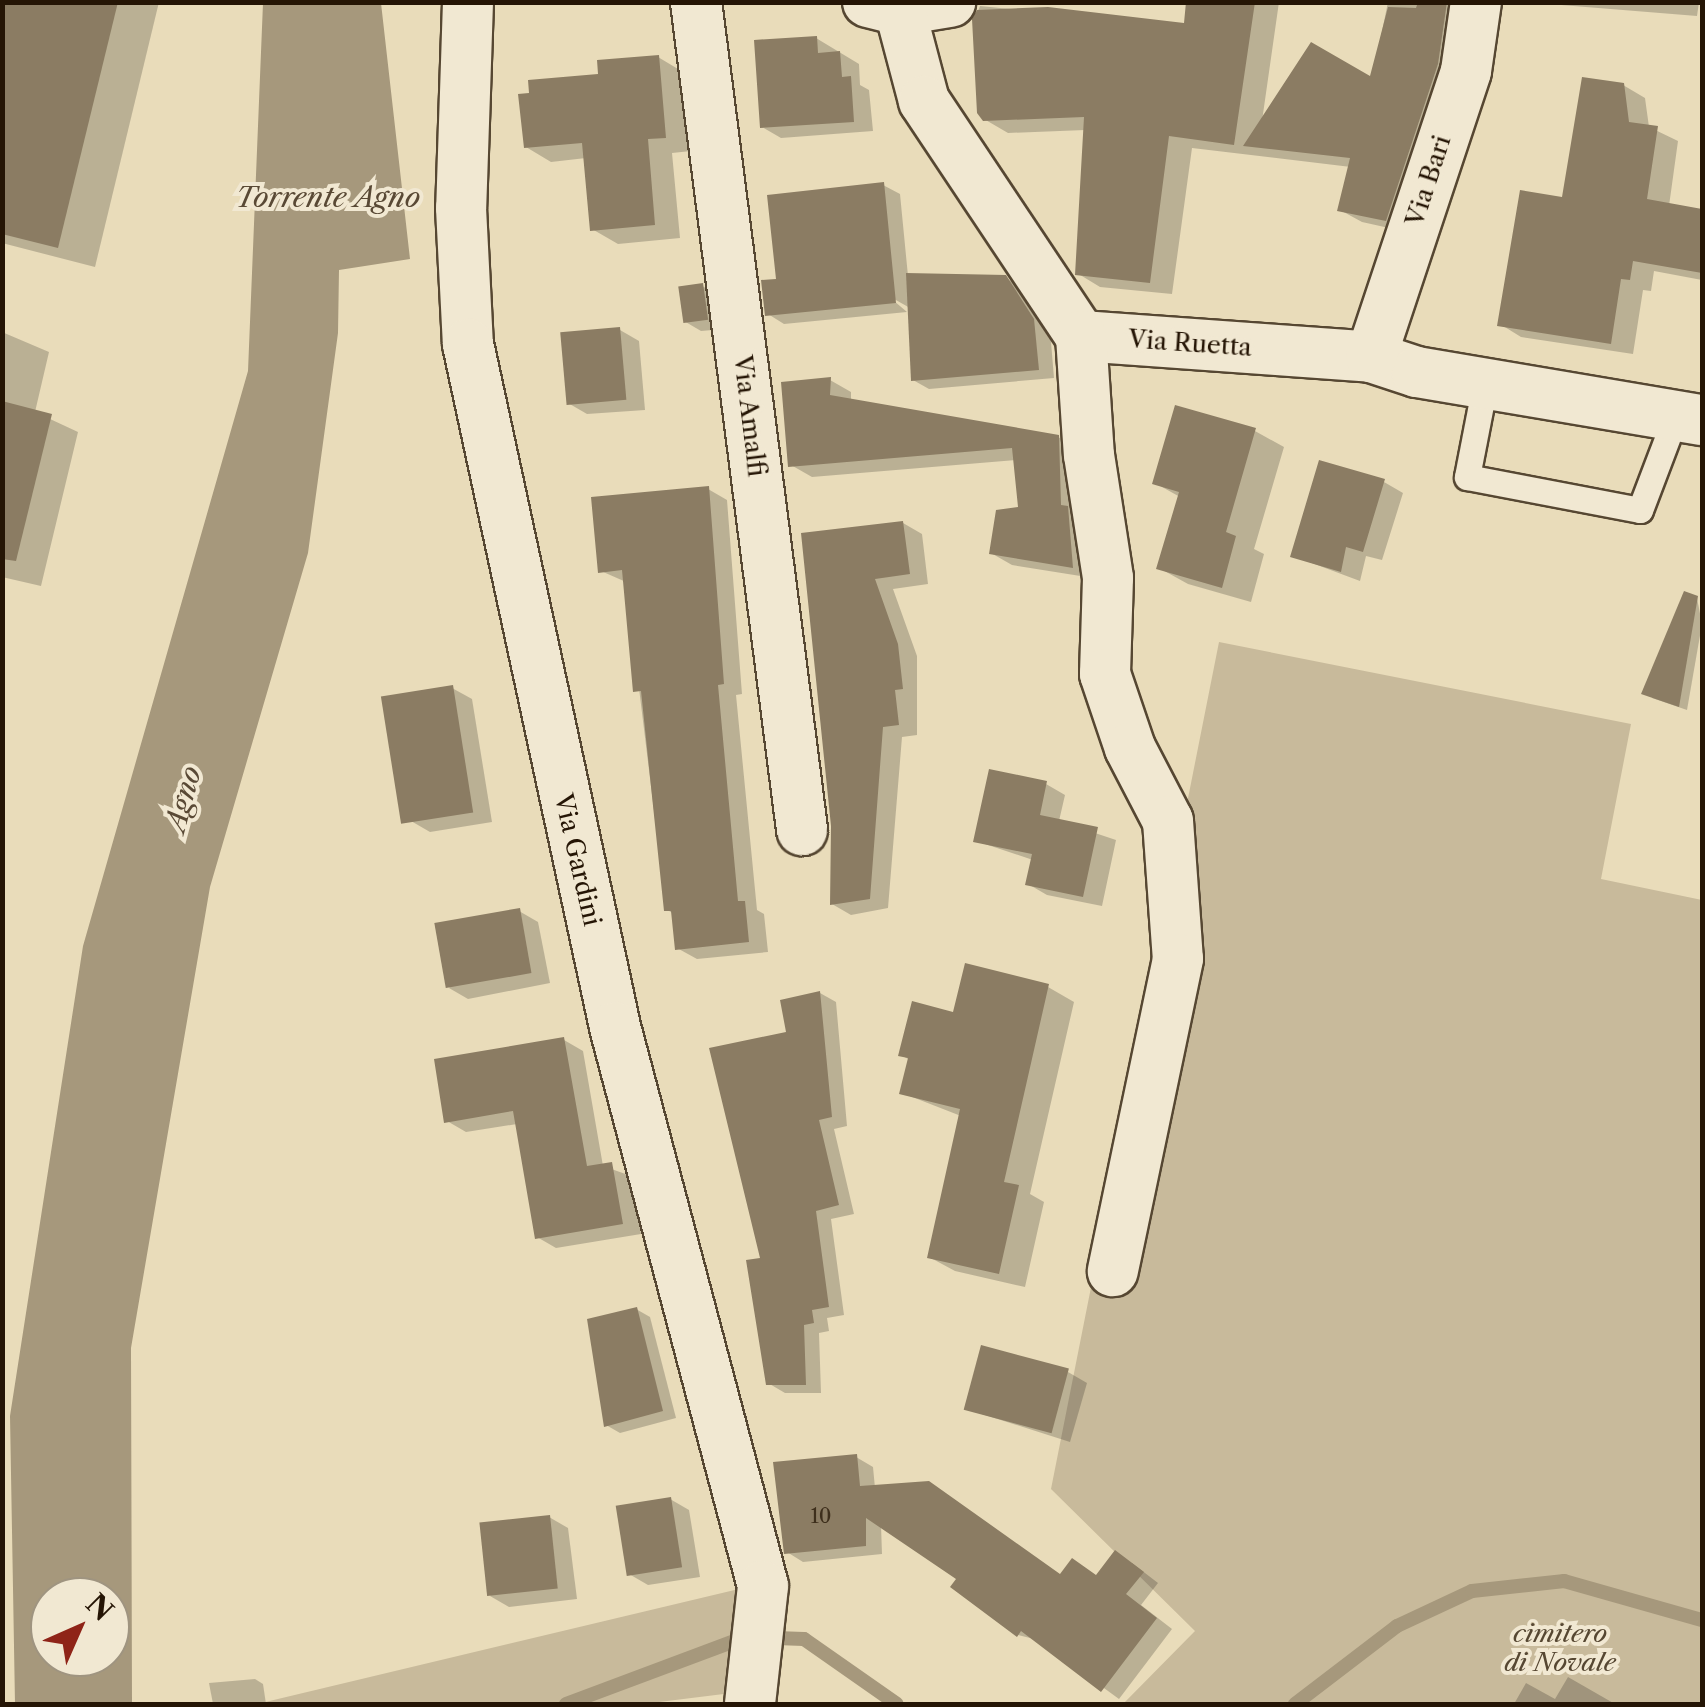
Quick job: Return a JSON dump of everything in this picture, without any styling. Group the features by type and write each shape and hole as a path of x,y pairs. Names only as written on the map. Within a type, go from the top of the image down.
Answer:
{"street":[{"name":"Via Gardini","path":"468,2 461,208 472,368 614,1027 763,1586 753,1691"},
{"name":"Via Amalfi","path":"696,2 802,830"},
{"path":"950,2 884,6 924,101 1080,336 1089,455 1108,578 1104,674 1130,748 1168,821 1178,960 1113,1271"},
{"name":"Via Bari","path":"1371,356 1466,71 1476,2"},
{"name":"Via Ruetta","path":"1080,336 1371,356 1417,372 1486,379 1689,418"}],"lane":[{"path":"1486,379 1467,476 1640,510 1689,418"}],"green space":[{"name":"cimitero di Novale","path":"1219,642 1631,724 1601,879 1702,900 1702,1704 1123,1704 1195,1631 1051,1489"},
{"path":"764,1583 756,1690 643,1704 257,1704"}],"water":[{"name":"Torrente Agno","path":"263,3 381,3 410,259 339,270 338,333 308,553 210,887 131,1348 132,1704 15,1704 10,1416 83,946 248,371"}],"building":[{"path":"2,2 118,2 58,248 2,234"},
{"path":"1186,2 1255,2 1234,145 1169,136 1150,283 1075,275 1084,117 983,121 977,113 972,19 977,10 1048,7 1184,23"},
{"path":"1418,2 1447,2 1438,64 1386,221 1337,211 1350,158 1243,146 1311,42 1370,76 1388,7 1416,8"},
{"path":"817,36 818,53 840,51 842,77 851,76 854,122 760,128 754,40"},
{"path":"659,55 666,138 648,139 655,225 590,231 582,143 524,148 518,94 529,93 528,80 598,74 597,60"},
{"path":"1582,77 1624,83 1629,122 1658,126 1647,199 1702,209 1702,273 1633,261 1630,280 1621,279 1611,344 1497,326 1520,190 1562,197"},
{"path":"884,182 896,303 765,316 761,280 776,279 767,195"},
{"path":"906,273 1006,275 1034,319 1039,370 911,381"},
{"path":"703,283 708,320 683,323 678,286"},
{"path":"620,327 626,400 567,405 560,332"},
{"path":"831,377 830,395 1059,435 1061,505 1068,506 1073,568 989,554 996,510 1018,507 1012,448 788,467 781,382"},
{"path":"2,401 52,414 16,561 2,559"},
{"path":"1175,405 1256,428 1226,532 1236,536 1222,588 1156,569 1179,492 1152,484"},
{"path":"1319,460 1385,479 1363,552 1346,547 1341,572 1290,557"},
{"path":"709,486 724,684 718,685 738,901 745,901 749,942 675,950 671,911 664,911 641,691 633,692 622,570 598,573 591,497"},
{"path":"903,521 910,574 875,579 898,644 903,689 895,690 899,725 883,727 870,899 830,905 831,826 801,533"},
{"path":"1684,591 1698,596 1679,707 1641,694"},
{"path":"453,685 473,812 401,824 381,696"},
{"path":"989,769 1047,781 1040,815 1098,827 1083,897 1025,885 1032,854 973,842"},
{"path":"520,908 531,973 446,988 434,923"},
{"path":"965,963 1049,984 1004,1182 1019,1185 999,1274 927,1258 960,1109 899,1094 908,1058 898,1056 912,1001 953,1012"},
{"path":"820,991 832,1117 819,1120 839,1205 816,1211 829,1307 812,1310 814,1323 804,1325 806,1385 766,1385 746,1260 760,1258 709,1048 786,1032 780,1000"},
{"path":"564,1037 587,1166 612,1162 623,1224 535,1239 513,1111 444,1123 434,1059"},
{"path":"637,1307 663,1411 604,1427 587,1319"},
{"path":"981,1345 1069,1369 1052,1433 964,1410"},
{"path":"857,1454 860,1486 929,1481 1060,1574 1072,1558 1096,1575 1115,1550 1144,1572 1126,1594 1157,1618 1101,1692 1021,1631 1017,1637 950,1587 956,1579 866,1518 866,1546 784,1554 773,1462"},
{"path":"671,1497 682,1567 627,1576 616,1506"},
{"path":"550,1515 558,1589 487,1596 479,1522"}],"waterway":[{"path":"1295,1704 1397,1626 1472,1591 1564,1581 1702,1620"},
{"path":"566,1704 745,1637 804,1639 897,1704"}],"water label":[{"name":"Agno","path":"183,799"}]}
